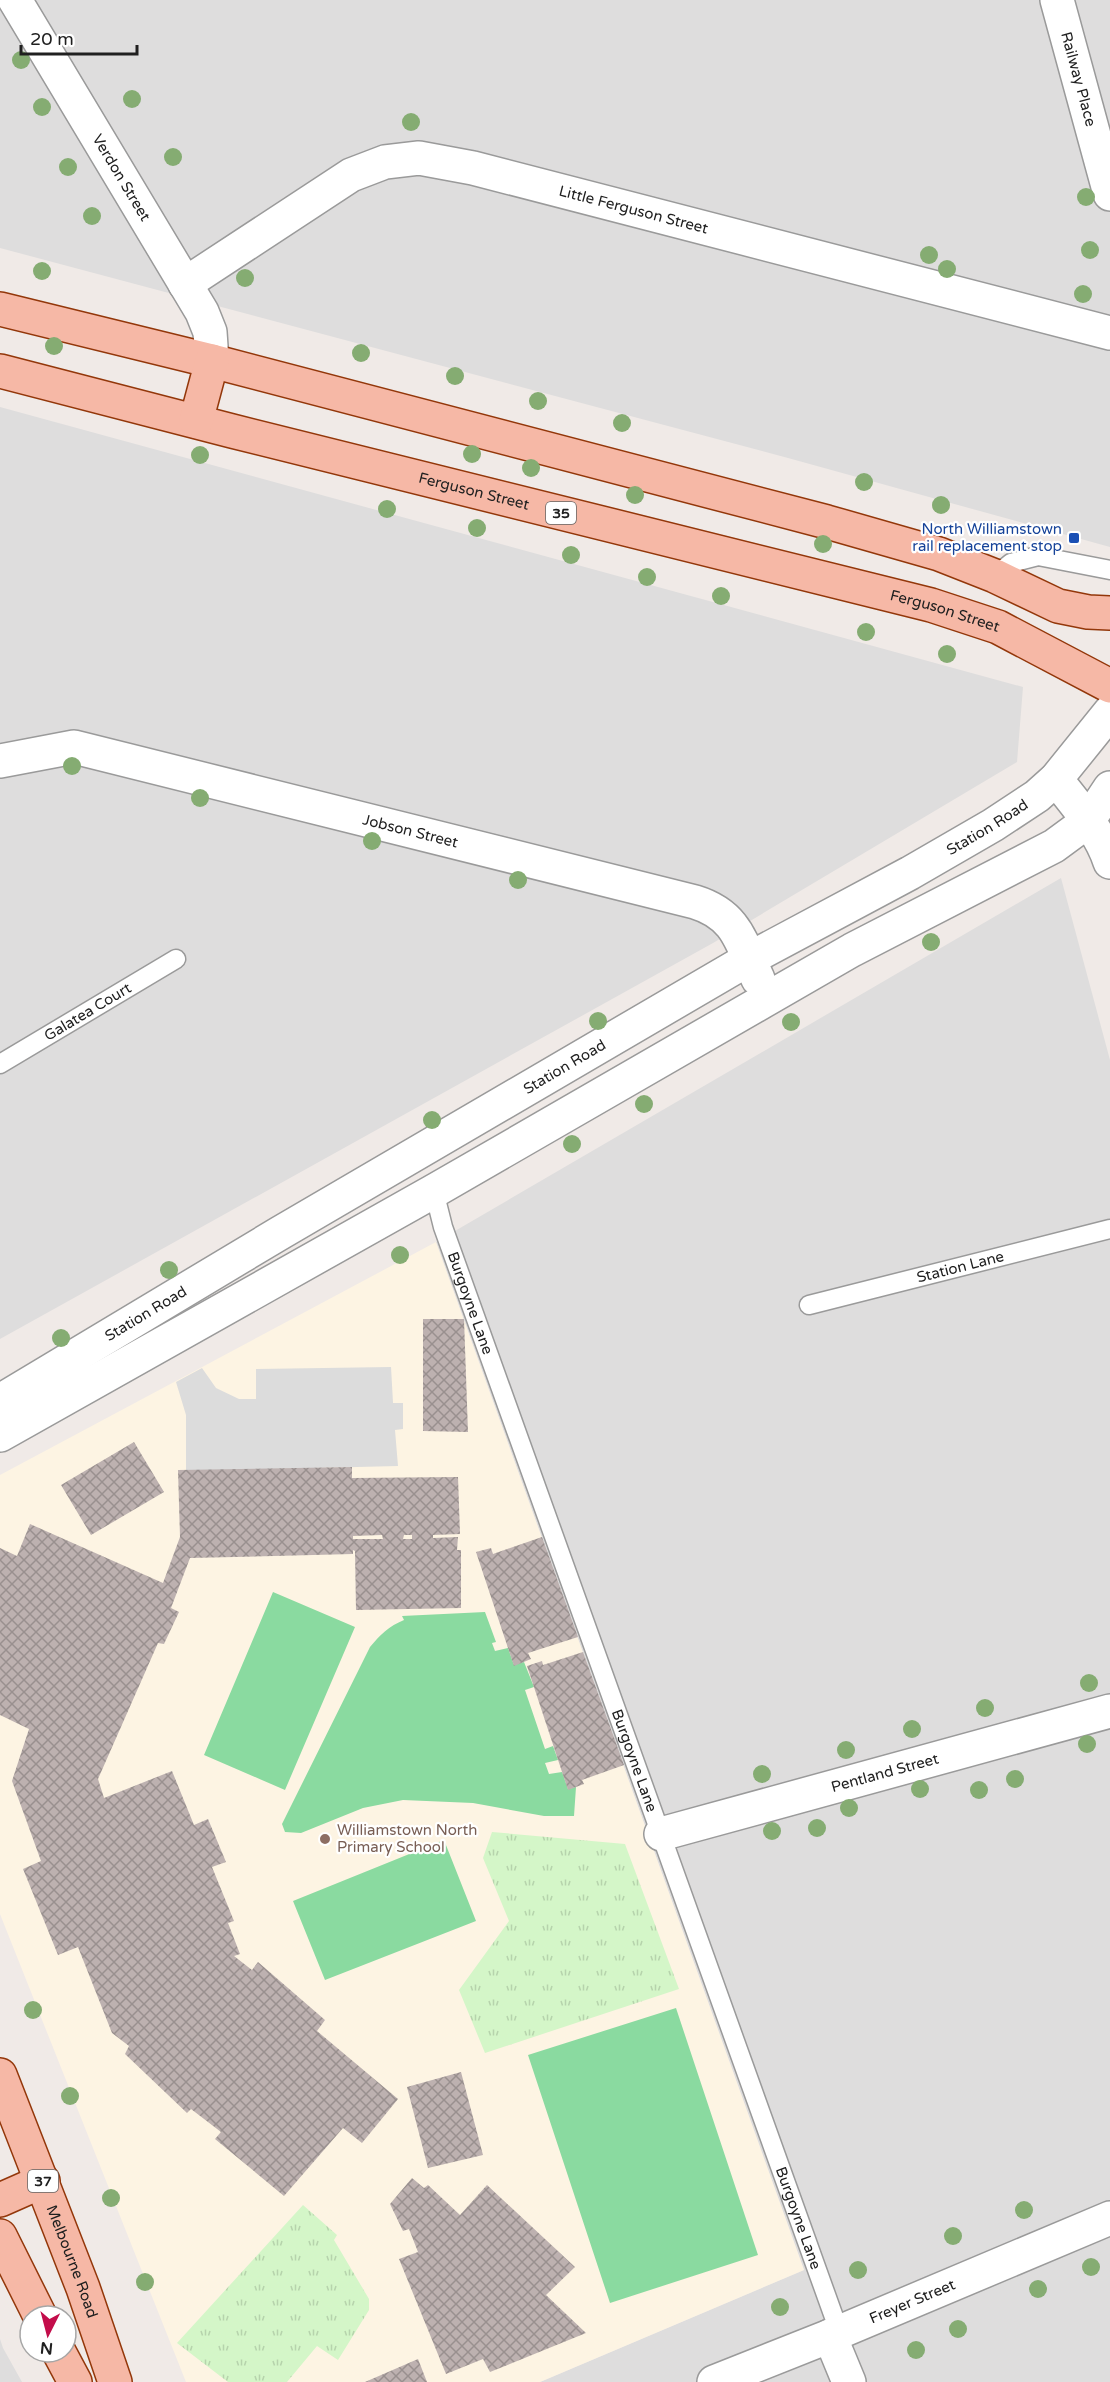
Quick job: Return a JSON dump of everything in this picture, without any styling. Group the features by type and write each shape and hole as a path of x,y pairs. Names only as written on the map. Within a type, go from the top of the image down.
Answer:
{"main road":[{"path":"0,309 827,522 939,554 995,576 1058,606 1088,612 1110,613"},
{"path":"196,421 212,362"},
{"name":"Ferguson Street","path":"0,371 931,605 998,627 1110,686"},
{"name":"Melbourne Road","path":"0,2075 43,2181 115,2382"},
{"path":"0,2200 43,2181"},
{"path":"0,2236 34,2304"},
{"path":"65,2364 75,2382"}],"street":[{"name":"Verdon Street","path":"15,0 202,312 210,332 212,362"},
{"name":"Railway Place","path":"1058,0 1110,194"},
{"name":"Little Ferguson Street","path":"184,284 351,176 385,162 419,158 473,168 1110,333"},
{"name":"Station Road","path":"0,1401 411,1156 749,959 952,850 1011,814 1056,779 1110,712"},
{"name":"Jobson Street","path":"0,761 74,747 712,907 728,919 767,1000"},
{"path":"1056,779 1088,821 1105,848 1110,862"},
{"path":"0,1435 434,1191 852,950 1054,846 1088,821 1110,788"},
{"path":"411,1156 434,1191"},
{"name":"Pentland Street","path":"661,1834 1110,1712"},
{"name":"Freyer Street","path":"714,2382 835,2334 1110,2217"},
{"path":"835,2334 849,2382"}],"lane":[{"path":"995,576 1011,563 1038,556 1110,570"},
{"name":"Galatea Court","path":"0,1064 176,959"},
{"name":"Burgoyne Lane","path":"434,1191 442,1227 661,1834 835,2334"},
{"name":"Station Lane","path":"809,1305 1110,1229"}],"shaded area":[{"path":"0,0 1110,0 1110,547 788,458 0,248"},
{"path":"0,407 1023,687 1017,762 713,943 0,1339"},
{"path":"1061,878 1110,1060 1110,2382 540,2382 804,2270 436,1242"},
{"name":"Williamstown North Primary School","path":"436,1242 804,2270 540,2382 186,2382 0,1914 0,1475"},
{"path":"391,1367 393,1403 403,1403 403,1429 395,1430 398,1466 186,1471 186,1415 176,1382 202,1368 216,1388 239,1399 256,1399 256,1369"},
{"path":"0,2339 3,2348 22,2382 0,2382"}],"green space":[{"path":"273,1592 355,1627 285,1790 204,1755"},
{"path":"485,1612 496,1642 492,1643 495,1651 508,1648 514,1665 524,1662 534,1687 525,1690 545,1749 553,1746 558,1760 545,1763 549,1774 562,1772 568,1789 576,1787 574,1816 544,1816 473,1803 403,1800 363,1808 301,1833 285,1832 282,1824 370,1647 377,1639 389,1628 404,1620 402,1616"},
{"path":"492,1832 625,1844 679,1989 485,2053 459,1990 509,1921 483,1858"},
{"path":"444,1840 476,1921 325,1980 293,1901"},
{"path":"676,2008 758,2255 610,2303 528,2055"},
{"path":"303,2205 337,2235 334,2240 369,2299 369,2310 338,2360 317,2346 287,2382 228,2382 177,2343"}],"building":[{"path":"423,1319 464,1319 468,1432 423,1431"},
{"path":"134,1442 164,1492 91,1535 61,1485"},
{"path":"352,1467 352,1478 458,1477 460,1534 433,1535 433,1538 458,1537 457,1550 461,1550 461,1608 356,1610 355,1551 353,1550 353,1554 190,1558 171,1608 179,1612 164,1644 158,1643 98,1779 104,1798 172,1771 194,1825 208,1819 226,1862 212,1867 234,1921 228,1923 240,1954 234,1956 252,1970 258,1962 325,2020 317,2031 398,2099 362,2143 343,2128 284,2196 215,2139 221,2132 191,2109 187,2113 125,2054 129,2046 112,2033 78,1947 58,1955 23,1869 41,1861 12,1781 29,1729 0,1715 0,1548 17,1556 30,1524 163,1583 180,1537 178,1470","holes":["382,1535 383,1539 353,1539 353,1536","404,1535 412,1535 412,1539 403,1539"]},
{"path":"542,1537 578,1637 528,1653 531,1659 514,1666 476,1552 491,1548 493,1554"},
{"path":"583,1652 624,1765 582,1780 584,1784 568,1790 527,1666 542,1661 543,1665"},
{"path":"461,2072 483,2155 428,2168 407,2087"},
{"path":"412,2178 424,2188 428,2185 460,2215 487,2185 575,2267 546,2295 586,2333 490,2372 483,2359 446,2374 399,2259 418,2252 409,2229 403,2231 390,2204"},
{"path":"418,2359 427,2382 365,2382"}],"place":[{"name":"North Williamstown rail replacement stop","path":"1074,538"},
{"name":"Williamstown North Primary School","path":"325,1839"}]}
